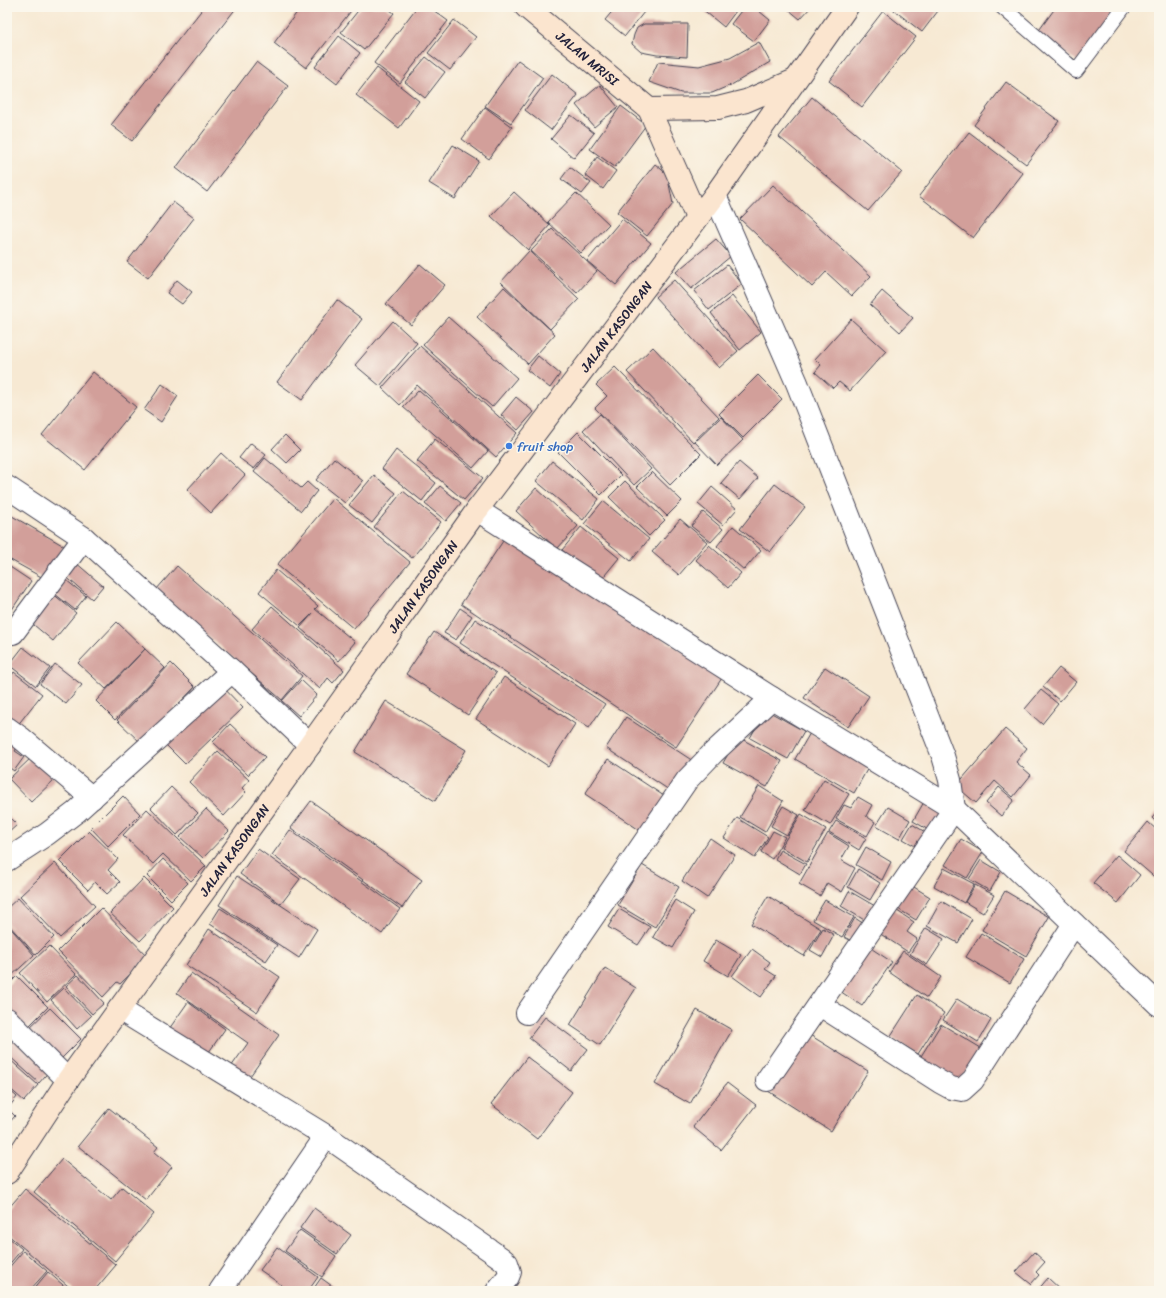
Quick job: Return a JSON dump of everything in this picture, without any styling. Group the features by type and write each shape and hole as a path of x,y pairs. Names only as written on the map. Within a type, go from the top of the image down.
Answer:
{"main road":[{"name":"JALAN MRISI","path":"526,7 649,109"},
{"name":"JALAN KASONGAN","path":"7,1173 68,1080 310,745 477,510 715,196 847,7"},
{"path":"697,218 649,109 718,108 746,102 795,80"}],"street":[{"path":"715,196 797,383 940,748 950,780 954,809 767,1080"},
{"path":"7,486 84,538 232,671 310,745"},
{"path":"477,510 772,698 954,809 1159,1005"},
{"path":"9,635 84,538"},
{"path":"7,860 47,834 92,798 232,671"},
{"path":"527,1013 687,780 713,753 772,698"},
{"path":"7,728 92,798"},
{"path":"820,1005 934,1079 951,1088 962,1090 972,1080 1074,924"},
{"path":"119,1009 326,1136 507,1263 510,1272 497,1291"},
{"path":"7,1019 68,1080"},
{"path":"220,1291 326,1136"}],"lane":[{"path":"1002,7 1076,72 1124,7"}],"building":[{"path":"204,7 237,7 132,141 111,125"},
{"path":"301,7 354,7 306,68 274,43"},
{"path":"361,7 386,7 394,13 364,50 341,32"},
{"path":"417,7 429,7 448,21 400,83 374,63"},
{"path":"616,7 648,7 625,36 605,20"},
{"path":"739,7 724,27 701,8"},
{"path":"744,7 754,7 770,20 754,41 731,24"},
{"path":"790,7 811,7 800,19 788,9"},
{"path":"890,7 941,7 922,32"},
{"path":"1056,7 1117,7 1078,62 1037,33"},
{"path":"883,11 916,37 862,107 829,81"},
{"path":"454,20 476,37 450,70 428,53"},
{"path":"644,24 688,24 687,57 657,55 641,52 632,44 637,28"},
{"path":"339,36 360,53 337,84 315,67"},
{"path":"759,42 770,62 733,84 712,93 681,93 649,82 658,62 699,66 730,58"},
{"path":"426,57 445,72 425,98 405,82"},
{"path":"518,60 543,78 511,123 485,106"},
{"path":"256,62 288,86 207,192 176,168"},
{"path":"377,68 419,101 399,128 356,95"},
{"path":"552,74 578,95 551,130 525,110"},
{"path":"1006,82 1059,121 1026,164 974,125"},
{"path":"600,85 618,107 594,127 576,105"},
{"path":"812,97 902,172 868,211 779,137"},
{"path":"621,106 646,125 615,167 590,149"},
{"path":"485,107 512,127 489,159 462,139"},
{"path":"571,115 594,133 574,158 551,139"},
{"path":"969,132 1023,173 973,238 919,196"},
{"path":"453,145 479,161 455,199 429,183"},
{"path":"597,157 616,171 603,189 585,175"},
{"path":"655,164 667,174 673,204 647,236 617,212"},
{"path":"570,167 591,183 582,194 561,179"},
{"path":"773,185 871,276 852,296 826,272 812,287 740,219"},
{"path":"514,192 550,225 528,250 491,216"},
{"path":"576,193 609,224 581,253 548,222"},
{"path":"173,202 194,218 148,278 127,262"},
{"path":"622,219 651,243 616,285 587,261"},
{"path":"552,229 597,271 577,293 531,251"},
{"path":"716,239 731,256 691,289 676,272"},
{"path":"529,251 579,299 550,329 501,282"},
{"path":"420,264 445,285 411,325 386,304"},
{"path":"727,265 742,284 709,310 694,291"},
{"path":"177,280 192,292 182,304 167,293"},
{"path":"674,280 738,351 719,368 655,297"},
{"path":"504,287 555,334 528,364 477,317"},
{"path":"882,291 913,318 900,332 870,305"},
{"path":"732,296 761,332 740,350 711,313"},
{"path":"337,300 362,319 302,400 277,382"},
{"path":"448,317 517,378 492,407 423,345"},
{"path":"851,319 886,351 850,391 839,382 833,388 815,372 821,365 815,359"},
{"path":"393,321 417,343 380,386 355,365"},
{"path":"420,346 517,433 496,457 417,385 400,405 382,388"},
{"path":"653,347 719,417 693,442 627,372"},
{"path":"538,356 560,374 550,388 527,370"},
{"path":"615,367 701,454 670,485 595,408 607,396 596,385"},
{"path":"93,372 136,407 85,470 42,435"},
{"path":"758,375 782,399 743,438 719,414"},
{"path":"162,384 178,396 161,422 144,410"},
{"path":"419,390 488,451 473,468 403,407"},
{"path":"516,397 534,412 518,430 501,415"},
{"path":"600,414 651,469 634,485 583,430"},
{"path":"721,417 743,440 717,465 695,442"},
{"path":"578,432 621,475 601,495 558,452"},
{"path":"285,435 300,450 287,463 272,449"},
{"path":"435,439 483,478 464,500 417,461"},
{"path":"251,443 266,455 254,469 239,458"},
{"path":"396,450 436,483 422,501 382,469"},
{"path":"221,453 245,475 211,513 187,490"},
{"path":"265,458 301,488 307,482 317,491 301,511 254,472"},
{"path":"334,458 363,481 345,503 316,480"},
{"path":"552,461 599,499 583,520 536,481"},
{"path":"739,462 758,478 740,499 721,483"},
{"path":"652,472 682,501 667,516 637,487"},
{"path":"374,475 396,493 372,523 349,505"},
{"path":"625,481 665,520 649,536 609,497"},
{"path":"775,484 805,507 770,552 740,529"},
{"path":"440,486 461,503 446,521 425,504"},
{"path":"712,487 737,509 723,525 698,504"},
{"path":"536,488 578,526 557,549 516,511"},
{"path":"403,491 441,522 412,558 374,527"},
{"path":"333,498 410,562 354,629 277,565"},
{"path":"603,501 649,539 631,561 584,524"},
{"path":"703,512 723,529 711,542 691,526"},
{"path":"12,516 64,546 45,579 7,558 7,525"},
{"path":"680,519 707,542 679,575 652,552"},
{"path":"733,526 761,550 744,570 717,546"},
{"path":"581,527 619,558 600,581 562,550"},
{"path":"507,535 722,678 676,747 461,604"},
{"path":"709,545 741,573 728,588 696,560"},
{"path":"75,562 103,586 92,599 64,575"},
{"path":"7,565 31,581 7,617"},
{"path":"177,566 302,676 282,700 156,590"},
{"path":"276,570 318,606 315,609 355,642 339,661 300,628 313,613 300,626 259,592"},
{"path":"61,576 86,596 75,610 50,590"},
{"path":"51,592 76,613 53,641 28,620"},
{"path":"272,606 344,670 333,683 328,678 320,689 252,629"},
{"path":"460,608 472,616 456,640 444,633"},
{"path":"475,619 605,704 589,728 460,643"},
{"path":"117,622 145,649 106,689 78,663"},
{"path":"434,632 496,673 468,715 406,674"},
{"path":"23,647 50,668 36,686 9,665"},
{"path":"145,649 165,668 115,720 96,701"},
{"path":"171,663 195,687 141,743 117,720"},
{"path":"55,664 82,685 66,704 40,684"},
{"path":"825,667 869,696 848,727 804,698"},
{"path":"1059,668 1076,682 1060,701 1043,687"},
{"path":"14,672 42,694 17,726 7,718 7,682"},
{"path":"504,677 575,724 548,766 476,719"},
{"path":"301,680 317,695 299,716 282,701"},
{"path":"220,684 243,708 185,764 162,741"},
{"path":"1041,690 1058,704 1042,724 1025,709"},
{"path":"386,701 466,750 435,801 355,752"},
{"path":"766,710 804,731 788,759 750,738"},
{"path":"626,717 693,761 672,792 606,748"},
{"path":"230,724 265,757 248,775 213,742"},
{"path":"1005,729 1027,748 1016,762 1031,775 1013,797 995,781 976,803 956,786"},
{"path":"810,733 869,766 854,793 795,759"},
{"path":"7,736 19,744 15,751 24,757 14,771 7,766"},
{"path":"738,737 782,761 767,787 723,763"},
{"path":"218,751 249,780 242,788 246,792 224,816 189,782"},
{"path":"33,756 55,779 31,802 9,779"},
{"path":"608,759 667,798 644,833 585,794"},
{"path":"824,779 849,794 830,825 805,810"},
{"path":"759,786 783,801 765,832 740,817"},
{"path":"171,787 198,813 177,835 151,808"},
{"path":"999,787 1014,800 1001,816 986,803"},
{"path":"123,796 140,814 108,846 91,828"},
{"path":"858,797 872,805 866,816 875,822 867,836 836,819 844,805 851,808"},
{"path":"311,801 422,880 402,908 291,828"},
{"path":"924,802 943,813 932,832 913,821"},
{"path":"783,806 799,815 787,835 771,826"},
{"path":"888,807 910,820 899,839 876,826"},
{"path":"147,809 206,866 191,881 163,854 153,864 123,835"},
{"path":"206,809 229,831 203,858 180,837"},
{"path":"1159,810 1159,825 1152,818"},
{"path":"801,814 826,829 807,862 781,847"},
{"path":"7,815 17,825 7,834"},
{"path":"737,818 768,837 755,858 724,838"},
{"path":"836,821 866,838 859,850 829,832"},
{"path":"1148,822 1159,832 1159,881 1124,851"},
{"path":"912,824 925,832 917,847 903,839"},
{"path":"290,830 400,909 382,934 272,855"},
{"path":"89,831 118,859 108,870 120,882 107,894 95,882 88,890 59,861"},
{"path":"773,831 785,837 772,859 761,852"},
{"path":"828,833 849,846 841,860 855,868 842,892 827,883 820,896 799,884"},
{"path":"710,838 735,855 707,898 682,881"},
{"path":"961,839 983,852 967,878 945,865"},
{"path":"866,847 891,862 882,880 856,865"},
{"path":"258,849 300,879 281,904 240,874"},
{"path":"780,850 806,864 800,874 775,859"},
{"path":"1117,855 1140,875 1118,903 1093,883"},
{"path":"163,859 188,883 171,900 147,876"},
{"path":"981,860 1001,872 990,891 969,879"},
{"path":"55,863 95,906 60,938 20,896"},
{"path":"642,865 679,887 655,927 618,905"},
{"path":"944,868 974,884 964,903 934,886"},
{"path":"858,869 880,883 870,900 848,887"},
{"path":"237,876 317,929 299,958 219,905"},
{"path":"144,878 173,907 140,941 110,913"},
{"path":"909,884 930,897 916,920 895,907"},
{"path":"975,885 994,895 983,913 965,902"},
{"path":"849,891 875,906 866,921 841,906"},
{"path":"1005,891 1049,917 1026,956 982,930"},
{"path":"768,896 821,929 804,956 751,924"},
{"path":"18,898 54,937 36,955 7,923 7,908"},
{"path":"675,900 694,912 673,948 653,937"},
{"path":"825,900 854,917 842,937 813,920"},
{"path":"941,901 972,919 958,943 927,926"},
{"path":"891,907 914,922 907,932 917,939 908,952 876,931"},
{"path":"101,908 148,957 120,984 117,982 103,997 58,951"},
{"path":"220,908 277,945 266,961 210,924"},
{"path":"619,909 650,927 638,945 608,927"},
{"path":"855,918 867,926 856,943 844,937"},
{"path":"7,924 34,955 9,978 7,976"},
{"path":"823,928 834,935 822,957 810,950"},
{"path":"926,928 944,939 927,965 910,954"},
{"path":"209,929 280,977 257,1012 186,965"},
{"path":"981,933 1024,959 1010,983 966,957"},
{"path":"716,940 741,955 728,976 703,961"},
{"path":"866,945 892,962 862,1006 837,989"},
{"path":"49,946 76,974 47,1002 20,973"},
{"path":"752,949 770,962 765,969 776,976 761,997 732,976"},
{"path":"903,951 941,977 927,998 889,972"},
{"path":"605,968 636,988 600,1045 570,1025"},
{"path":"191,973 279,1035 248,1079 231,1067 248,1043 177,993"},
{"path":"78,975 104,1003 92,1014 66,986"},
{"path":"17,976 48,1007 27,1028 7,1008 7,986"},
{"path":"64,988 91,1016 77,1029 51,1000"},
{"path":"917,995 944,1013 918,1054 890,1037"},
{"path":"957,999 991,1020 978,1042 943,1020"},
{"path":"188,1002 225,1029 204,1059 167,1032"},
{"path":"50,1008 81,1039 58,1062 27,1030"},
{"path":"697,1010 732,1030 690,1104 655,1084"},
{"path":"545,1017 588,1049 571,1071 529,1038"},
{"path":"941,1024 981,1048 957,1085 918,1061"},
{"path":"805,1032 868,1071 831,1131 768,1091"},
{"path":"16,1038 51,1069 39,1083 7,1054 7,1048"},
{"path":"7,1057 38,1085 24,1101 7,1086"},
{"path":"527,1057 572,1092 537,1139 491,1104"},
{"path":"727,1083 756,1105 721,1150 693,1127"},
{"path":"7,1088 17,1097 9,1107 7,1105"},
{"path":"7,1108 15,1116 7,1125"},
{"path":"109,1108 158,1147 154,1152 172,1167 146,1200 78,1146"},
{"path":"62,1159 111,1200 122,1187 154,1214 115,1261 34,1192"},
{"path":"25,1189 116,1265 94,1291 74,1291 7,1234 7,1210"},
{"path":"314,1208 351,1235 337,1254 300,1228"},
{"path":"300,1230 336,1256 322,1277 285,1251"},
{"path":"7,1236 22,1249 7,1267"},
{"path":"277,1247 318,1277 308,1291 290,1291 260,1270"},
{"path":"23,1251 47,1271 29,1291 7,1291 7,1270"},
{"path":"1034,1252 1045,1262 1036,1272 1039,1275 1031,1284 1016,1272"},
{"path":"48,1272 70,1291 32,1291"},
{"path":"321,1278 339,1291 312,1291"},
{"path":"1048,1278 1062,1291 1037,1291"}],"place":[{"name":"fruit shop","path":"509,446"}]}
